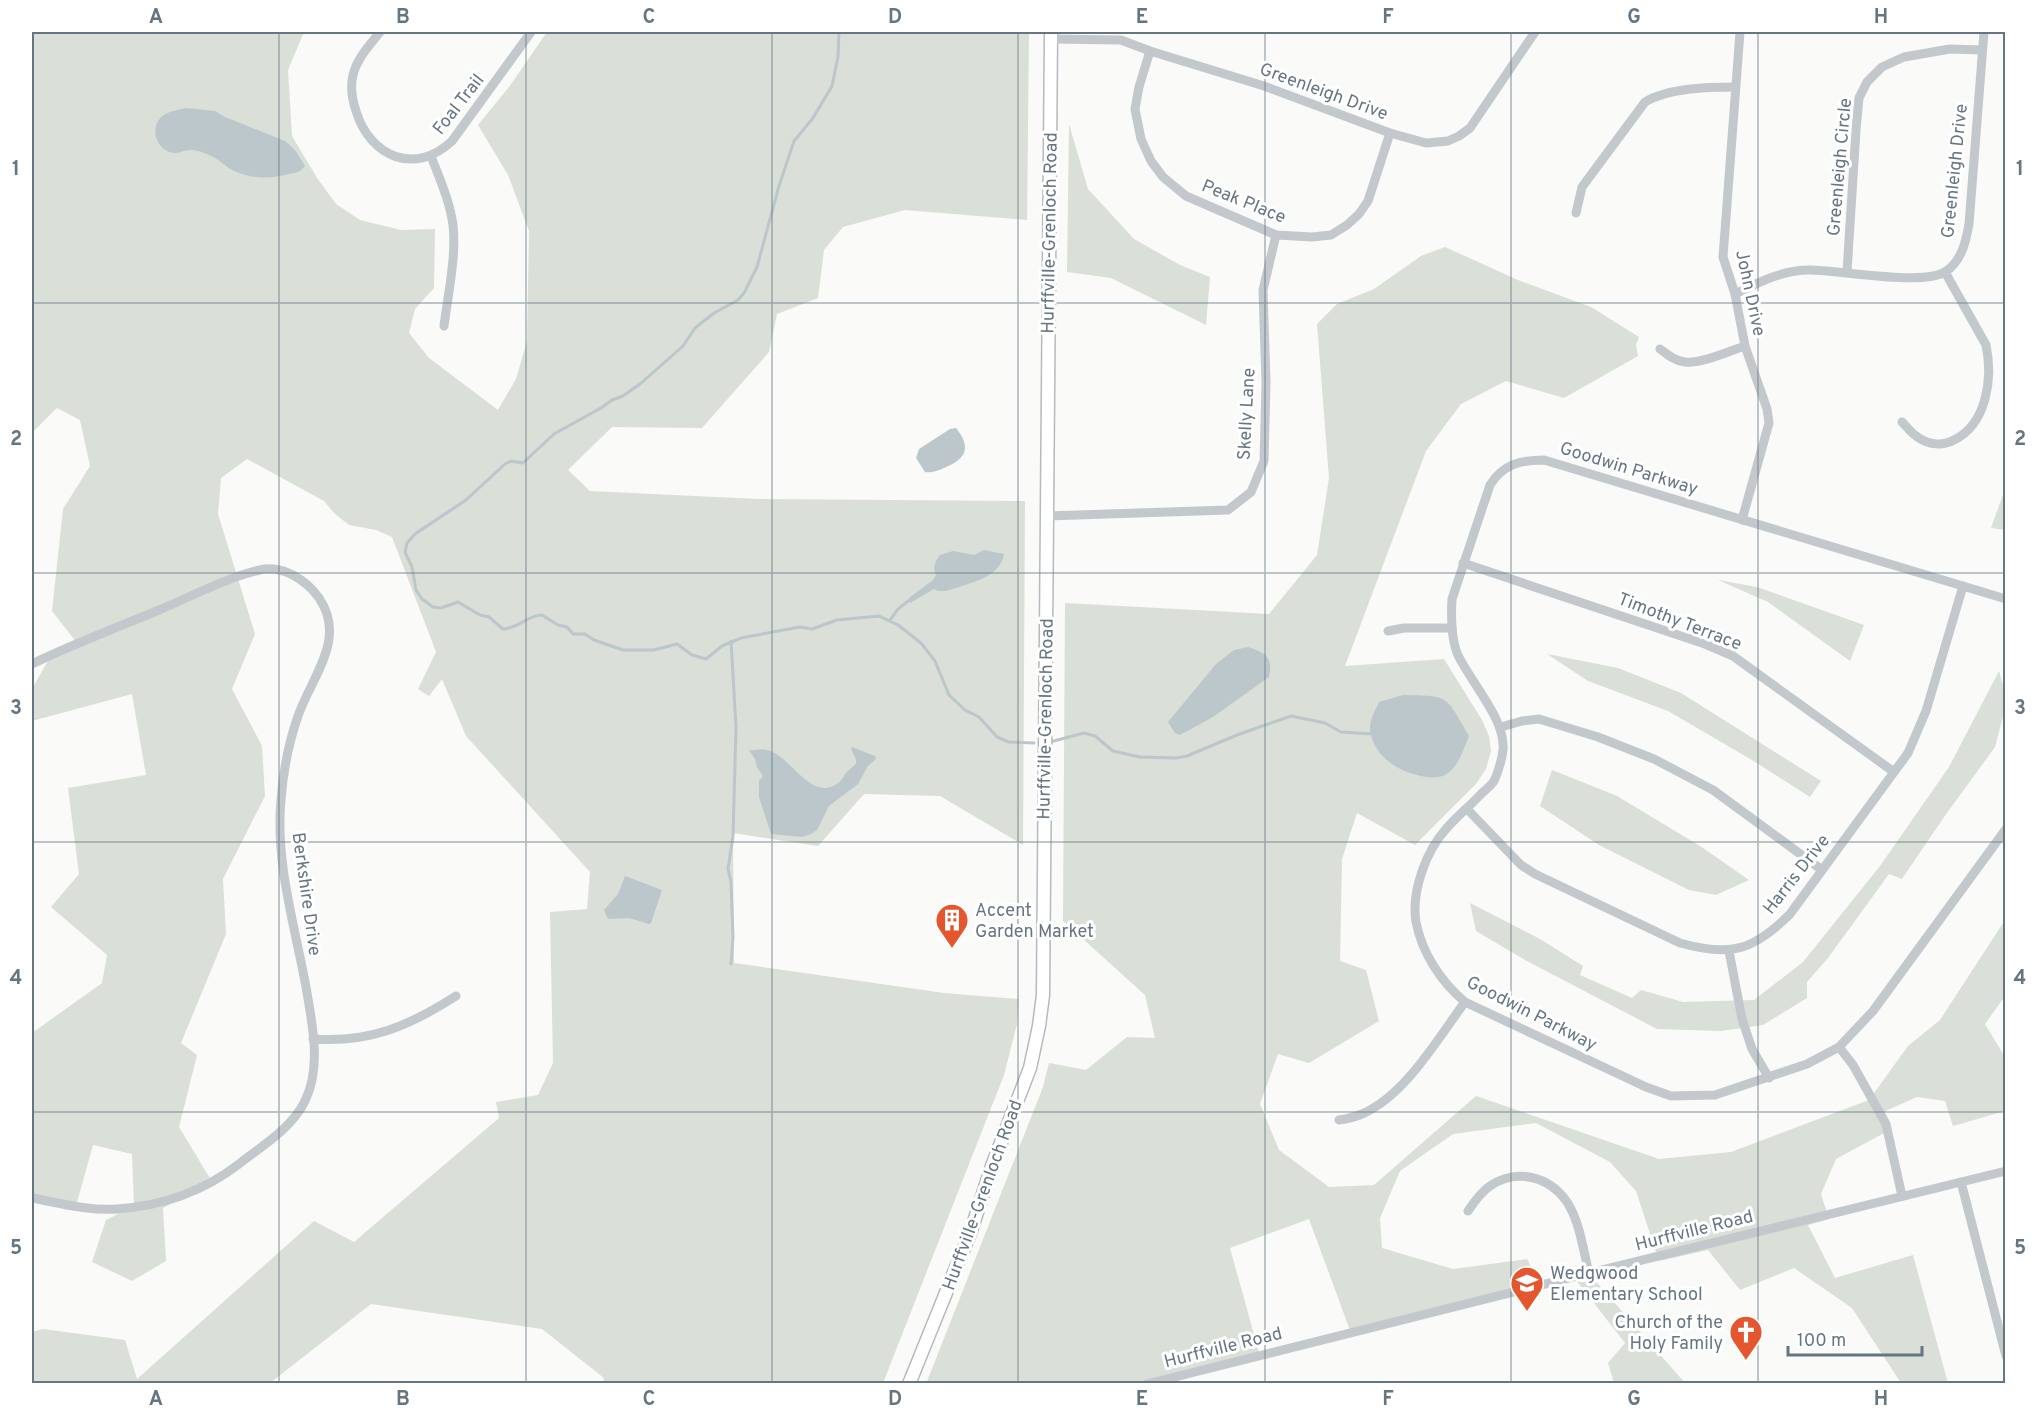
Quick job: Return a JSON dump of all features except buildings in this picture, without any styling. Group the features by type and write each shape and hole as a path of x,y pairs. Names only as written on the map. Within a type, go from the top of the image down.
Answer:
{"main road":[{"name":"Hurffville-Grenloch Road","path":"909,1383 971,1231 992,1166 1030,1068 1039,1026 1042,995 1051,35"}],"street":[{"name":"Foal Trail","path":"380,32 361,57 353,74 352,95 360,124 370,140 384,152 406,159 431,156 445,148 459,134 531,32"},
{"name":"Greenleigh Drive","path":"1051,35 1121,40 1264,86 1390,133 1426,143 1448,141 1470,128 1535,32"},
{"name":"John Drive","path":"1740,32 1723,239 1724,257 1735,294 1745,346 1767,409 1769,423 1742,520"},
{"name":"Greenleigh Drive","path":"1945,272 1960,256 1969,224 1984,32"},
{"name":"Greenleigh Circle","path":"1847,272 1859,98 1868,82 1882,67 1904,57 1950,49 1982,50"},
{"name":"Peak Place","path":"1150,51 1135,110 1141,139 1151,161 1163,177 1186,196 1276,235 1312,237 1330,235 1347,225 1368,201 1390,133"},
{"path":"1576,213 1582,187 1645,102 1653,97 1708,87 1735,87"},
{"path":"431,156 451,213 454,230 444,326"},
{"name":"Skelly Lane","path":"1047,516 1228,510 1251,492 1264,461 1266,383 1263,290 1276,235"},
{"path":"1735,294 1769,278 1807,270 1923,278 1945,272 1986,345 1988,380 1983,407 1976,422 1962,436 1946,444 1920,439 1902,422"},
{"path":"1660,349 1672,358 1685,362 1696,361 1745,346"},
{"name":"Goodwin Parkway","path":"2006,599 1553,462 1526,460 1504,468 1496,474 1490,485 1452,599 1452,628 1456,651 1501,727 1503,749 1494,781 1446,828 1431,847 1417,893 1416,921 1423,944 1436,970 1452,991 1465,1002 1646,1087 1671,1096 1715,1095 1807,1064 1839,1047 1873,1011 2006,829"},
{"name":"Timothy Terrace","path":"1463,563 1705,644 1733,656 1894,772"},
{"name":"Berkshire Drive","path":"32,664 221,584 261,570 272,569 291,574 313,589 329,619 329,644 308,690 294,731 280,801 283,864 313,1039 313,1074 305,1100 292,1120 232,1169 182,1196 115,1209 77,1207 32,1198"},
{"name":"Harris Drive","path":"1467,809 1521,865 1535,874 1680,943 1705,950 1730,951 1755,943 1776,928 1790,914 1908,753 1926,711 1963,586"},
{"path":"1388,632 1404,628 1452,628"},
{"path":"1501,727 1539,719 1598,737 1654,759 1713,790 1822,870"},
{"path":"1730,951 1742,1019 1752,1049 1769,1078"},
{"path":"313,1039 333,1041 392,1031 423,1017 456,996"},
{"path":"1339,1120 1362,1114 1396,1090 1418,1065 1465,1002"},
{"path":"1839,1047 1853,1065 1886,1124 1902,1196"},
{"name":"Hurffville Road","path":"1147,1383 2006,1172"},
{"path":"1468,1211 1490,1186 1508,1178 1530,1176 1546,1183 1559,1191 1568,1203 1575,1219 1589,1273"},
{"path":"1961,1182 2006,1356"}],"shaded area":[{"path":"32,32 304,32 288,70 292,136 317,178 336,204 360,220 401,230 435,229 434,288 415,309 409,333 429,358 498,410 516,379 527,341 529,231 508,175 478,125 509,87 547,32 1029,32 1027,220 905,210 843,227 824,250 818,298 777,314 769,352 702,428 612,427 568,470 590,491 758,499 1025,501 1023,845 940,796 864,794 818,846 733,833 734,963 944,993 1019,999 1017,1024 1004,1075 883,1383 603,1383 604,1378 542,1329 371,1304 270,1383 32,1383 32,1332 43,1329 125,1340 137,1379 314,1221 354,1242 499,1118 496,1102 538,1095 553,1063 550,912 587,909 590,872 466,736 442,679 429,696 418,689 436,652 392,537 376,530 349,525 324,501 247,459 221,478 218,514 255,634 232,689 262,746 265,796 223,879 226,934 181,1043 197,1055 179,1127 211,1180 163,1208 166,1261 132,1281 92,1262 106,1220 134,1206 132,1154 93,1145 76,1206 32,1198 32,1033 102,983 107,955 51,907 79,874 68,788 146,775 132,694 32,721 32,689 53,652 77,643 52,611 63,509 90,466 80,420 57,408 32,433"},
{"path":"186,108 215,111 285,141 295,150 305,166 298,172 282,176 255,177 234,171 214,157 202,152 191,150 170,152 159,144 155,131 156,126 158,121 168,113"},
{"path":"1069,124 1088,189 1134,239 1180,265 1210,277 1206,325 1111,278 1067,272"},
{"path":"1445,247 1518,280 1591,307 1639,337 1636,345 1638,356 1564,398 1506,381 1461,404 1426,451 1345,666 1444,659 1482,720 1489,736 1491,751 1486,769 1476,784 1415,845 1357,813 1342,859 1340,961 1366,970 1379,1021 1309,1063 1278,1054 1260,1104 1279,1150 1329,1187 1374,1185 1476,1096 1659,1159 1731,1152 1869,1100 1908,1046 1940,1020 2005,920 2005,996 1985,1024 2005,1057 2005,1111 1953,1126 1945,1101 1917,1097 1881,1113 1888,1131 1836,1159 1821,1194 1829,1219 1808,1225 1835,1278 1913,1255 1948,1383 1901,1383 1852,1308 1794,1268 1740,1290 1708,1250 1659,1261 1636,1191 1610,1162 1536,1123 1453,1134 1400,1171 1380,1218 1382,1248 1453,1269 1527,1259 1542,1288 1351,1333 1309,1219 1230,1248 1260,1356 1153,1383 926,1384 1043,1087 1049,1063 1086,1070 1127,1037 1155,1038 1145,995 1063,921 1065,603 1269,614 1317,555 1329,478 1317,324 1337,304 1374,289 1421,256"},
{"path":"956,428 964,441 962,457 951,465 932,472 925,472 916,458 919,449 950,429"},
{"path":"2005,489 2005,530 1991,528"},
{"path":"984,550 1004,554 996,569 989,575 946,591 934,589 910,603 909,598 933,580 936,575 934,568 940,555 953,551 974,555"},
{"path":"1718,580 1757,587 1864,625 1850,661 1768,602"},
{"path":"1248,647 1267,657 1270,665 1269,677 1213,717 1180,735 1175,733 1168,722 1216,664 1234,650"},
{"path":"1547,654 1618,668 1681,693 1821,781 1810,797 1668,711 1588,681"},
{"path":"1999,671 2005,692 2005,709 1995,747 1902,879 1889,874 1828,958 1807,982 1807,998 1763,1025 1721,1031 1657,1029 1525,960 1476,931 1470,903 1540,939 1583,966 1580,975 1632,998 1641,990 1683,1002 1754,1000 1803,962 1880,866 1949,767"},
{"path":"1403,695 1430,696 1445,700 1469,736 1458,761 1445,775 1428,777 1412,774 1388,761 1376,747 1370,725 1379,702"},
{"path":"852,747 875,756 876,759 868,766 858,784 829,806 817,830 802,837 771,834 759,797 759,781 763,776 749,750 765,749 776,753 809,782 818,787 827,788 839,783 856,764"},
{"path":"1552,770 1617,796 1700,846 1749,880 1716,895 1689,890 1599,845 1540,806"},
{"path":"625,876 662,890 651,923 629,918 608,919 604,910 618,894"},
{"path":"1592,1277 1685,1383 1614,1383 1608,1363 1625,1343 1576,1280"}],"waterway":[{"path":"839,32 838,57 832,86 813,118 794,141 757,267 744,293 738,300 714,313 695,328 683,346 640,384 623,396 612,400 554,434 523,463 511,461 505,464 466,500 415,534 407,543 405,552 412,567 416,590 422,599 433,607 441,608 458,602 480,615 489,617 503,629 542,615 558,625 567,627 573,634 585,634 594,640 623,650 654,650 677,644 692,655 706,659 722,646 741,638 800,627 812,629 837,620 879,616 898,625 921,643 935,661 949,695 965,710 979,717 997,737 1009,742 1034,743"},
{"path":"890,620 898,609 912,598"},
{"path":"731,641 736,727 733,836 728,869 731,882 733,937 731,964"},
{"path":"1050,742 1084,733 1095,736 1113,751 1140,757 1176,758 1187,756 1291,716 1325,723 1341,732 1373,734"}],"place":[{"name":"Accent Garden Market","path":"952,949"},
{"name":"Wedgwood Elementary School","path":"1527,1312"},
{"name":"Church of the Holy Family","path":"1746,1361"}]}
